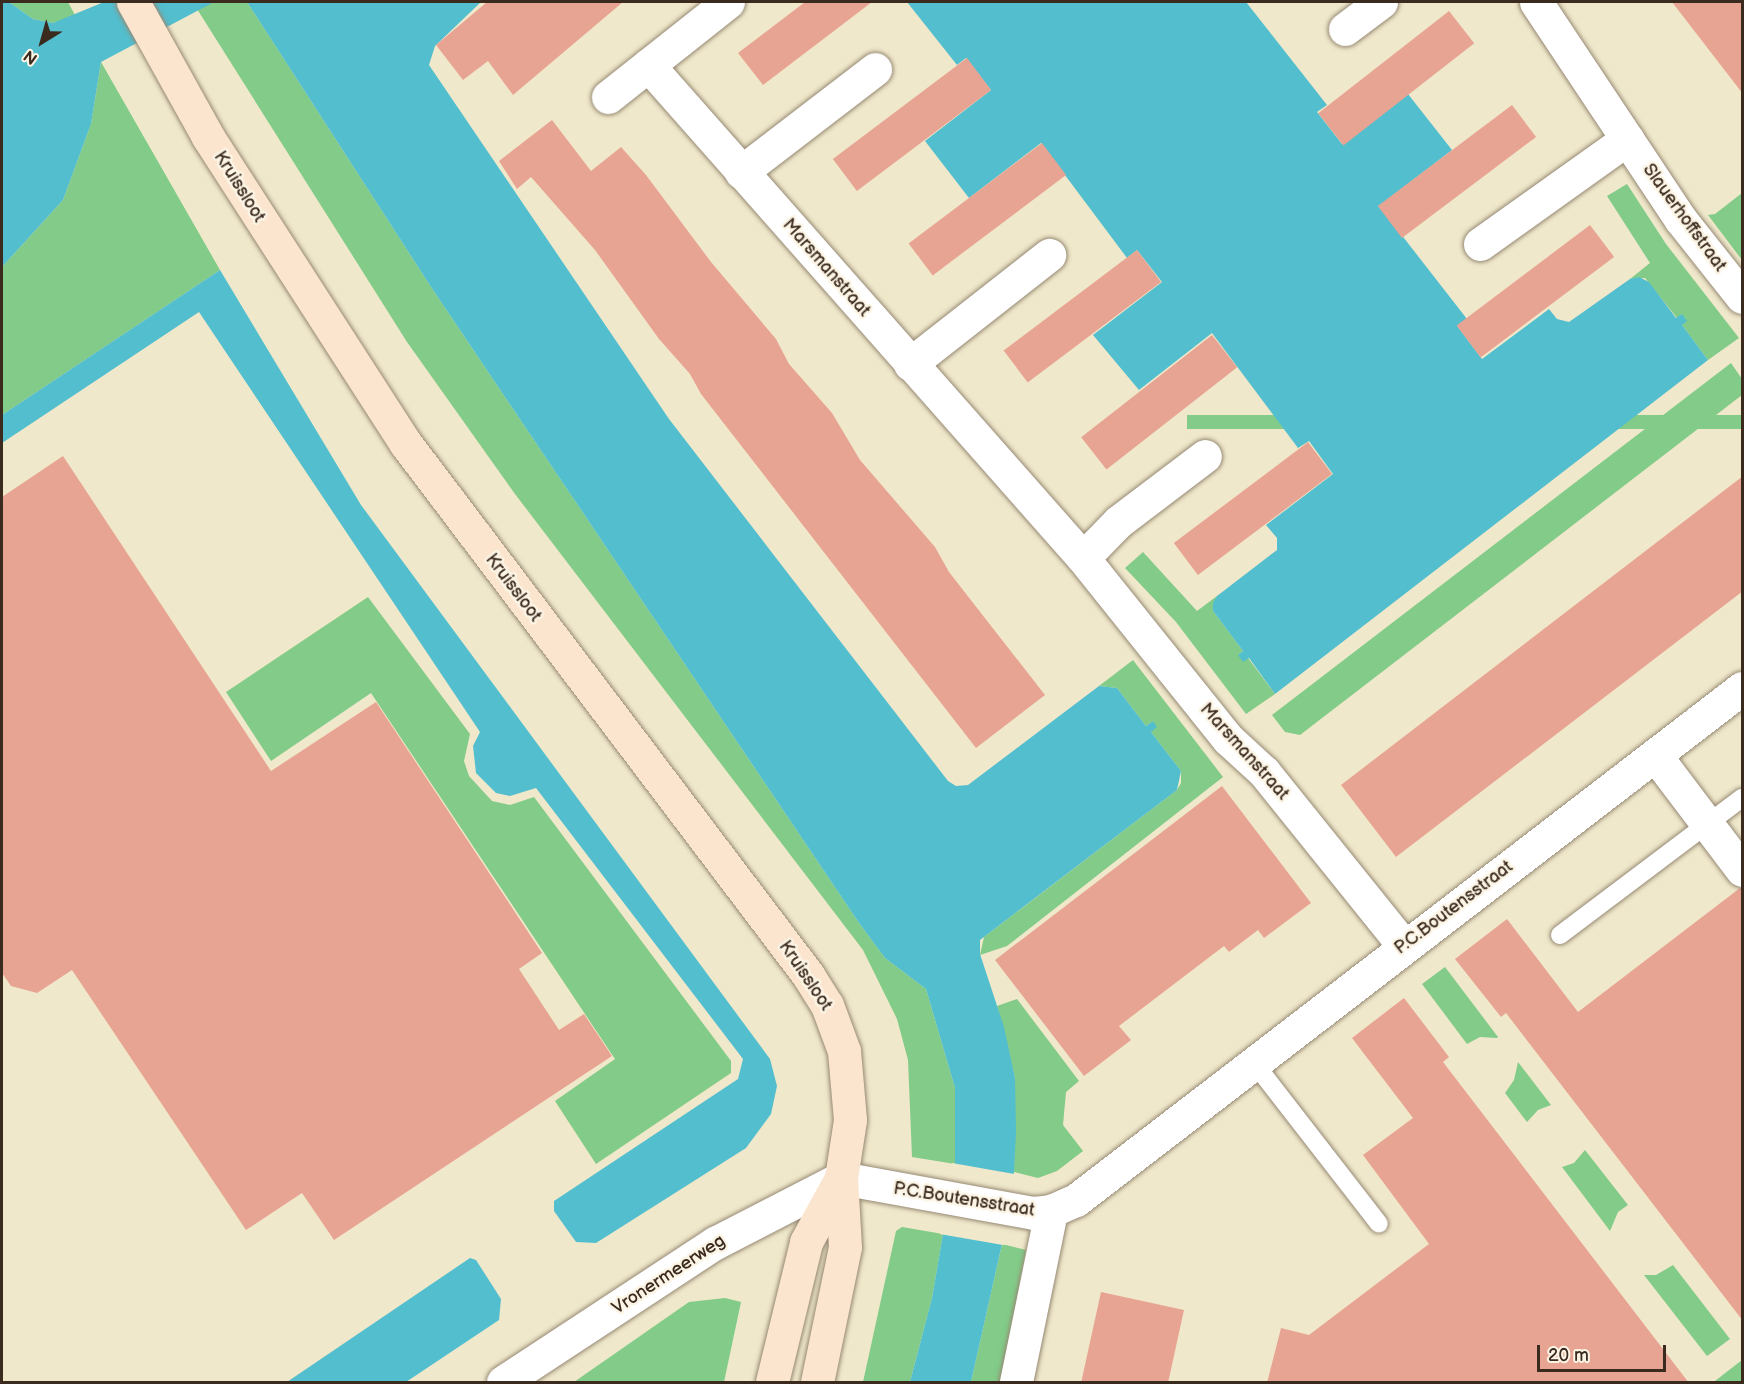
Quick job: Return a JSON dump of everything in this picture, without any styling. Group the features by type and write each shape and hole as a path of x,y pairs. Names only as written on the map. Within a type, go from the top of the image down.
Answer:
{"street":[{"name":"Kruissloot","path":"133,2 163,58 272,240 431,480 819,992 839,1033 845,1060 850,1120 841,1178 845,1247 817,1383"},
{"path":"608,96 728,2"},
{"path":"1345,29 1381,2"},
{"name":"Slauerhoffstraat","path":"1536,2 1681,220 1743,297"},
{"name":"Marsmanstraat","path":"648,65 1083,558 1228,739 1264,772 1404,946"},
{"path":"741,172 875,69"},
{"path":"1480,244 1627,139"},
{"path":"910,364 1049,255"},
{"path":"1083,558 1118,522 1204,456"},
{"name":"P.C.Boutensstraat","path":"841,1178 1013,1209 1051,1211 1076,1200 1743,688"},
{"path":"1655,755 1743,870"},
{"name":"Kruissloot","path":"772,1383 806,1242 841,1178"},
{"name":"Vronermeerweg","path":"503,1383 715,1243 841,1178"},
{"path":"1016,1383 1051,1211"}],"lane":[{"path":"1560,935 1743,798"},
{"path":"1255,1064 1379,1224"}],"green space":[{"path":"9,2 68,2 76,17 53,23 33,19"},
{"path":"214,2 247,2 431,287 859,923 885,958 926,989 955,1088 955,1164 912,1157 908,1060 897,1019 863,950 515,494 407,342 197,9"},
{"path":"101,62 220,270 2,415 2,267 63,200 91,124"},
{"path":"1627,184 1666,244 1739,338 1708,360 1682,325 1682,314 1677,318 1645,278 1630,279 1650,263 1607,196"},
{"path":"1742,193 1742,260 1708,215 1715,214"},
{"path":"1731,363 1742,379 1742,395 1300,735 1285,732 1272,715"},
{"path":"1187,415 1742,415 1742,429 1187,429"},
{"path":"1143,552 1197,611 1217,596 1213,611 1243,651 1238,655 1248,658 1275,694 1246,714 1176,622 1125,568"},
{"path":"368,597 470,734 464,761 469,776 492,801 510,805 534,797 731,1061 731,1073 596,1164 555,1101 615,1059 371,693 271,761 226,692"},
{"path":"1133,660 1223,777 1007,946 980,955 984,937 1177,790 1181,783 1181,771 1151,732 1153,721 1146,726 1117,688 1099,686"},
{"path":"1445,967 1497,1038 1480,1037 1467,1044 1422,984"},
{"path":"1017,999 1079,1081 1066,1092 1063,1125 1083,1151 1057,1171 1038,1178 1014,1172 1015,1078 997,1006"},
{"path":"1518,1062 1551,1105 1538,1110 1527,1122 1505,1093 1514,1080"},
{"path":"1585,1150 1628,1205 1618,1212 1610,1231 1562,1167 1574,1163"},
{"path":"902,1227 943,1234 932,1298 910,1382 863,1382 896,1231"},
{"path":"1002,1244 1026,1250 1001,1382 971,1382"},
{"path":"1673,1265 1730,1339 1707,1356 1644,1275 1656,1275"},
{"path":"725,1298 741,1302 724,1382 574,1382 689,1302"},
{"path":"1742,1360 1742,1382 1713,1382 1715,1381"}],"water":[{"path":"2,2 9,2 33,19 53,23 104,2 214,2 101,62 91,124 63,200 2,267"},
{"path":"247,2 481,2 435,46 429,65 669,419 948,781 956,786 968,785 1099,686 1117,688 1146,726 1153,721 1157,727 1151,732 1181,771 1177,790 980,940 980,954 1004,1027 1015,1078 1016,1132 1014,1172 1002,1244 971,1382 910,1382 932,1298 955,1164 955,1088 926,989 885,958 859,923 431,287"},
{"path":"907,2 1246,2 1327,105 1317,112 1342,144 1408,94 1452,150 1379,206 1467,319 1458,327 1482,359 1549,309 1557,319 1569,322 1630,279 1639,277 1649,282 1676,318 1682,314 1687,321 1682,325 1708,360 1275,694 1249,658 1243,662 1238,655 1243,651 1213,611 1213,603 1217,596 1277,550 1277,538 1266,525 1333,474 1309,441 1298,448 1212,333 1139,390 1093,335 1162,282 1137,250 1127,258 1041,143 969,198 925,141 991,90 966,58 957,65"},
{"path":"220,270 361,505 770,1059 777,1086 771,1114 746,1148 596,1243 576,1242 554,1211 554,1201 738,1079 743,1059 536,788 510,796 496,793 476,773 473,746 480,732 199,312 2,443 2,415"},
{"path":"470,1258 476,1260 501,1299 499,1320 406,1382 287,1382"}],"pier":[{"path":"952,1163 1017,1174 1004,1245 939,1234"}],"building":[{"path":"487,2 623,2 513,95 488,61 463,80 436,45"},
{"path":"805,2 872,2 763,85 738,53"},
{"path":"1672,2 1743,2 1743,94"},
{"path":"1449,11 1474,43 1343,146 1318,113"},
{"path":"967,58 991,90 857,191 833,159"},
{"path":"1512,105 1536,137 1402,238 1378,206"},
{"path":"552,120 591,171 621,147 646,175 711,262 776,339 789,364 832,413 860,460 935,547 949,572 1045,695 976,748 701,394 690,374 659,339 595,250 531,177 517,189 499,161"},
{"path":"1042,143 1066,175 933,275 909,244"},
{"path":"1590,225 1614,257 1481,357 1457,326"},
{"path":"1137,250 1161,282 1028,382 1004,351"},
{"path":"1212,335 1237,367 1106,470 1081,437"},
{"path":"1308,442 1332,474 1198,575 1174,543"},
{"path":"63,456 271,771 376,702 542,953 519,969 559,1030 584,1014 612,1056 334,1240 302,1193 246,1230 72,970 37,993 11,986 2,973 2,497"},
{"path":"1743,476 1743,591 1396,857 1341,785"},
{"path":"1222,786 1311,903 1264,938 1258,930 1229,952 1224,946 1119,1026 1131,1040 1084,1076 995,960"},
{"path":"1740,888 1743,888 1743,1321 1506,1013 1501,1017 1455,959 1507,919 1578,1012"},
{"path":"1404,998 1449,1057 1443,1062 1689,1383 1267,1383 1281,1328 1309,1335 1429,1244 1363,1155 1413,1118 1352,1038"},
{"path":"1101,1292 1184,1310 1168,1383 1081,1383"}]}
